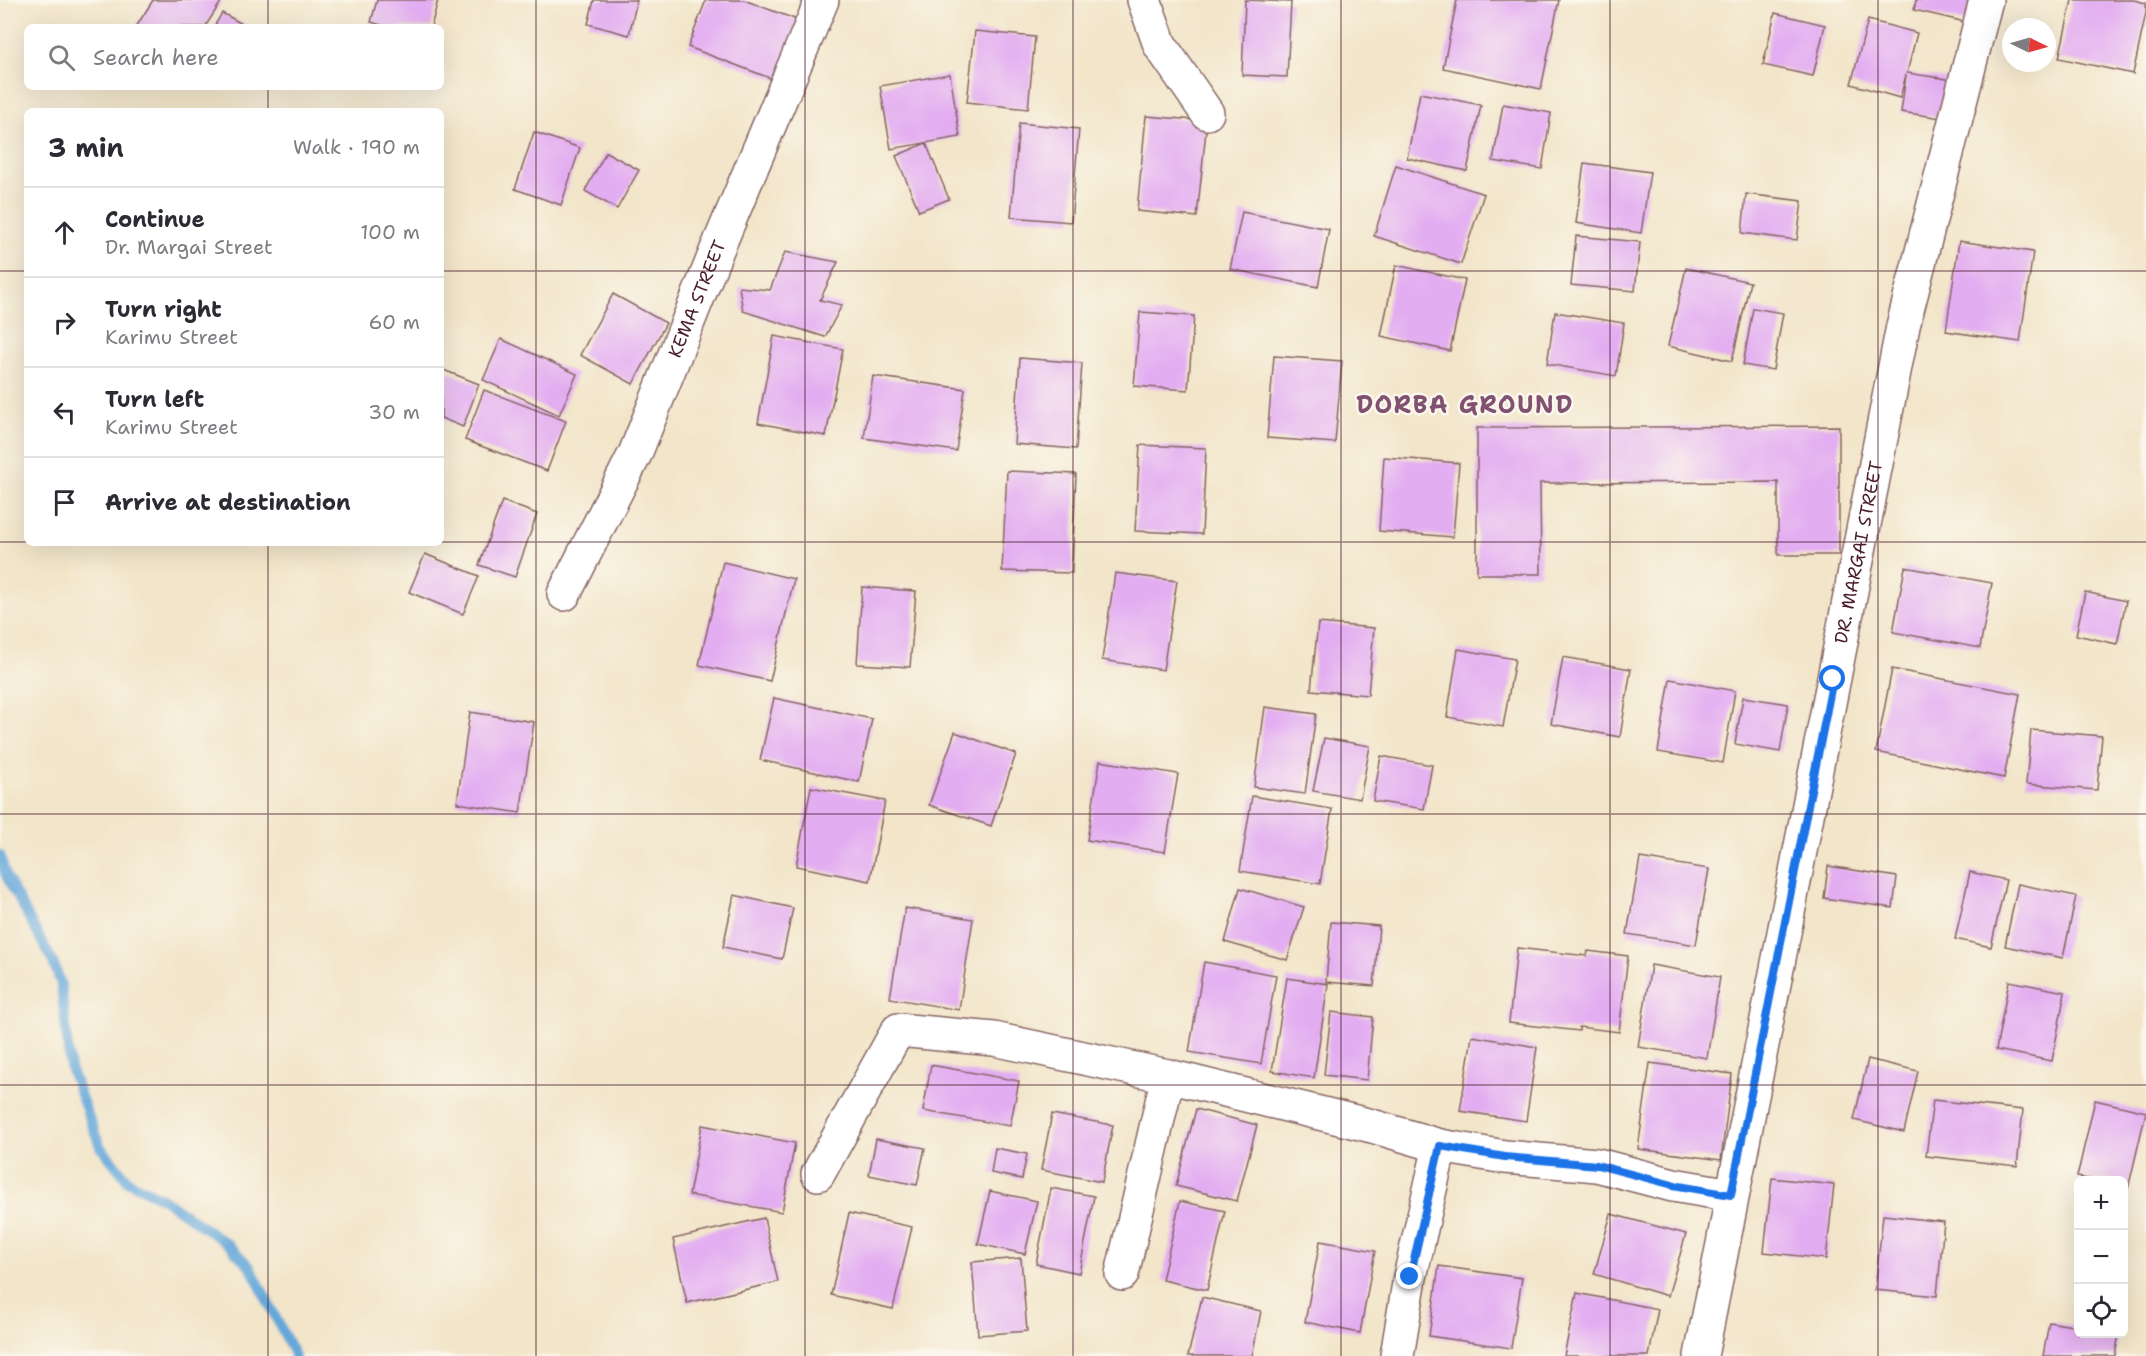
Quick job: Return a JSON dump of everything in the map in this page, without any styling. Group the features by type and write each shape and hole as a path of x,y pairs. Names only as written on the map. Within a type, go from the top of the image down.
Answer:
{"street":[{"name":"KEMA STREET","path":"564,594 635,454 716,252 822,0"},
{"path":"1144,0 1160,45 1207,113"},
{"name":"DR. MARGAI STREET","path":"1701,1356 1903,326 1986,0"},
{"path":"818,1174 898,1030 994,1039 1168,1076 1372,1125 1440,1146 1505,1157 1597,1165 1673,1185 1731,1195"},
{"path":"1122,1274 1168,1076"},
{"path":"1397,1356 1410,1277 1440,1146"}],"building":[{"path":"153,0 218,0 221,2 207,24 138,24"},
{"path":"377,0 438,0 432,24 371,22"},
{"path":"594,0 637,0 629,35 588,24"},
{"path":"706,0 744,0 800,21 778,81 688,47"},
{"path":"1245,0 1291,2 1287,77 1242,75"},
{"path":"1457,0 1559,0 1541,89 1443,68"},
{"path":"1916,0 1979,0 1974,24 1914,10"},
{"path":"2072,0 2134,0 2146,3 2146,13 2133,74 2059,58"},
{"path":"222,13 242,24 216,24"},
{"path":"1775,13 1825,25 1813,76 1763,65"},
{"path":"1868,20 1917,33 1907,73 1953,80 1948,119 1901,112 1906,75 1900,98 1851,84"},
{"path":"975,31 1035,37 1028,109 967,102"},
{"path":"950,74 960,137 891,149 880,86"},
{"path":"1420,93 1481,105 1467,171 1407,158"},
{"path":"1503,104 1551,113 1542,169 1493,161"},
{"path":"1146,116 1207,121 1197,217 1137,211"},
{"path":"1019,123 1079,129 1071,222 1011,217"},
{"path":"534,132 580,148 561,205 515,189"},
{"path":"926,143 949,199 919,211 896,156"},
{"path":"606,152 639,170 617,209 585,191"},
{"path":"1584,163 1650,172 1641,233 1576,223"},
{"path":"1396,165 1484,194 1461,264 1374,236"},
{"path":"1746,194 1802,201 1797,240 1742,233"},
{"path":"1242,212 1329,229 1318,287 1230,269"},
{"path":"1576,236 1640,242 1635,291 1571,285"},
{"path":"1959,241 2033,252 2020,342 1946,331"},
{"path":"785,252 838,262 820,300 842,305 825,337 743,311 739,287 770,290"},
{"path":"1396,265 1465,280 1450,351 1381,336"},
{"path":"1686,268 1750,282 1732,361 1668,346"},
{"path":"613,294 666,323 633,384 580,355"},
{"path":"1753,308 1783,313 1773,370 1743,365"},
{"path":"1140,312 1194,316 1188,390 1134,386"},
{"path":"1555,312 1624,323 1616,376 1547,364"},
{"path":"774,336 843,349 826,436 758,423"},
{"path":"501,339 577,374 559,415 483,380"},
{"path":"1274,356 1342,361 1335,443 1267,438"},
{"path":"1020,358 1082,363 1076,449 1014,444"},
{"path":"444,370 479,384 463,427 444,419"},
{"path":"873,376 965,389 956,451 864,438"},
{"path":"484,390 566,421 547,471 465,440"},
{"path":"1839,426 1839,555 1778,555 1778,482 1540,483 1541,574 1477,574 1477,428"},
{"path":"1140,445 1206,448 1202,534 1135,531"},
{"path":"1384,457 1459,463 1453,537 1379,531"},
{"path":"1007,471 1076,474 1072,573 1002,571"},
{"path":"502,501 537,514 515,577 479,565"},
{"path":"425,554 479,576 463,614 409,592"},
{"path":"723,562 794,579 770,681 699,665"},
{"path":"1905,567 1992,583 1980,648 1893,632"},
{"path":"1115,573 1177,581 1163,670 1102,660"},
{"path":"862,587 916,591 910,667 857,664"},
{"path":"2085,592 2126,601 2117,644 2076,635"},
{"path":"1318,623 1374,628 1368,695 1311,690"},
{"path":"1458,649 1515,659 1503,727 1447,717"},
{"path":"1563,657 1631,669 1620,737 1551,724"},
{"path":"1892,669 2020,694 2004,778 1876,752"},
{"path":"1670,679 1735,691 1723,763 1658,752"},
{"path":"1743,697 1788,704 1780,752 1735,744"},
{"path":"774,698 872,719 859,782 760,760"},
{"path":"1265,707 1316,714 1305,794 1254,787"},
{"path":"470,712 534,722 520,813 457,803"},
{"path":"2031,730 2102,736 2097,790 2026,784"},
{"path":"955,732 1016,754 991,826 929,805"},
{"path":"1324,738 1370,746 1360,799 1313,791"},
{"path":"1381,756 1432,765 1424,809 1373,801"},
{"path":"1100,761 1178,774 1165,852 1087,840"},
{"path":"811,787 885,801 870,881 796,866"},
{"path":"1252,796 1332,809 1320,884 1240,871"},
{"path":"1640,858 1709,869 1696,945 1627,934"},
{"path":"1828,866 1897,877 1893,908 1824,898"},
{"path":"1970,872 2006,880 1991,947 1955,939"},
{"path":"2018,884 2076,896 2063,958 2005,946"},
{"path":"1240,888 1304,907 1287,960 1225,942"},
{"path":"734,895 793,908 782,959 723,947"},
{"path":"905,908 973,919 959,1010 890,998"},
{"path":"1331,922 1379,926 1374,986 1326,982"},
{"path":"1517,948 1587,956 1588,951 1628,956 1619,1032 1579,1027 1579,1031 1509,1023"},
{"path":"1204,962 1276,975 1261,1064 1189,1052"},
{"path":"1651,965 1720,977 1707,1058 1638,1047"},
{"path":"1287,978 1328,984 1314,1078 1272,1071"},
{"path":"2009,981 2065,992 2052,1061 1996,1050"},
{"path":"1331,1012 1373,1017 1367,1080 1324,1075"},
{"path":"1472,1036 1537,1047 1526,1121 1460,1111"},
{"path":"1868,1059 1918,1071 1904,1132 1854,1120"},
{"path":"1650,1063 1732,1074 1721,1160 1638,1149"},
{"path":"931,1065 1019,1081 1010,1126 923,1111"},
{"path":"1933,1100 2023,1110 2017,1166 1926,1156"},
{"path":"2095,1100 2146,1112 2128,1189 2128,1176 2077,1176"},
{"path":"1196,1109 1257,1125 1237,1201 1176,1186"},
{"path":"1052,1114 1113,1125 1102,1182 1041,1170"},
{"path":"702,1125 795,1143 782,1212 689,1195"},
{"path":"876,1139 925,1148 917,1185 869,1175"},
{"path":"995,1148 1027,1154 1022,1179 991,1173"},
{"path":"1772,1178 1834,1185 1826,1259 1764,1252"},
{"path":"1051,1188 1094,1196 1079,1273 1036,1264"},
{"path":"990,1191 1037,1201 1025,1254 978,1244"},
{"path":"1180,1201 1225,1211 1207,1290 1162,1280"},
{"path":"849,1213 912,1227 893,1309 831,1295"},
{"path":"1611,1214 1686,1234 1668,1296 1594,1274"},
{"path":"1883,1215 1944,1222 1937,1296 1875,1290"},
{"path":"764,1218 778,1282 687,1303 673,1239"},
{"path":"1320,1241 1375,1251 1360,1333 1305,1322"},
{"path":"1021,1258 1027,1331 978,1335 972,1262"},
{"path":"1439,1266 1522,1278 1511,1348 1429,1336"},
{"path":"1577,1293 1658,1309 1649,1356 1564,1356"},
{"path":"1202,1297 1261,1311 1252,1356 1188,1356"},
{"path":"2049,1322 2074,1326 2074,1338 2118,1338 2115,1356 2043,1356"}],"waterway":[{"path":"0,855 6,876 53,962 61,984 70,1068 100,1146 129,1182 162,1198 229,1245 251,1268 295,1356"}],"district":[{"name":"DORBA GROUND","path":"1465,405"}],"route":[{"path":"1410,1277 1440,1146 1505,1157 1597,1165 1673,1185 1731,1195 1833,679"}]}
